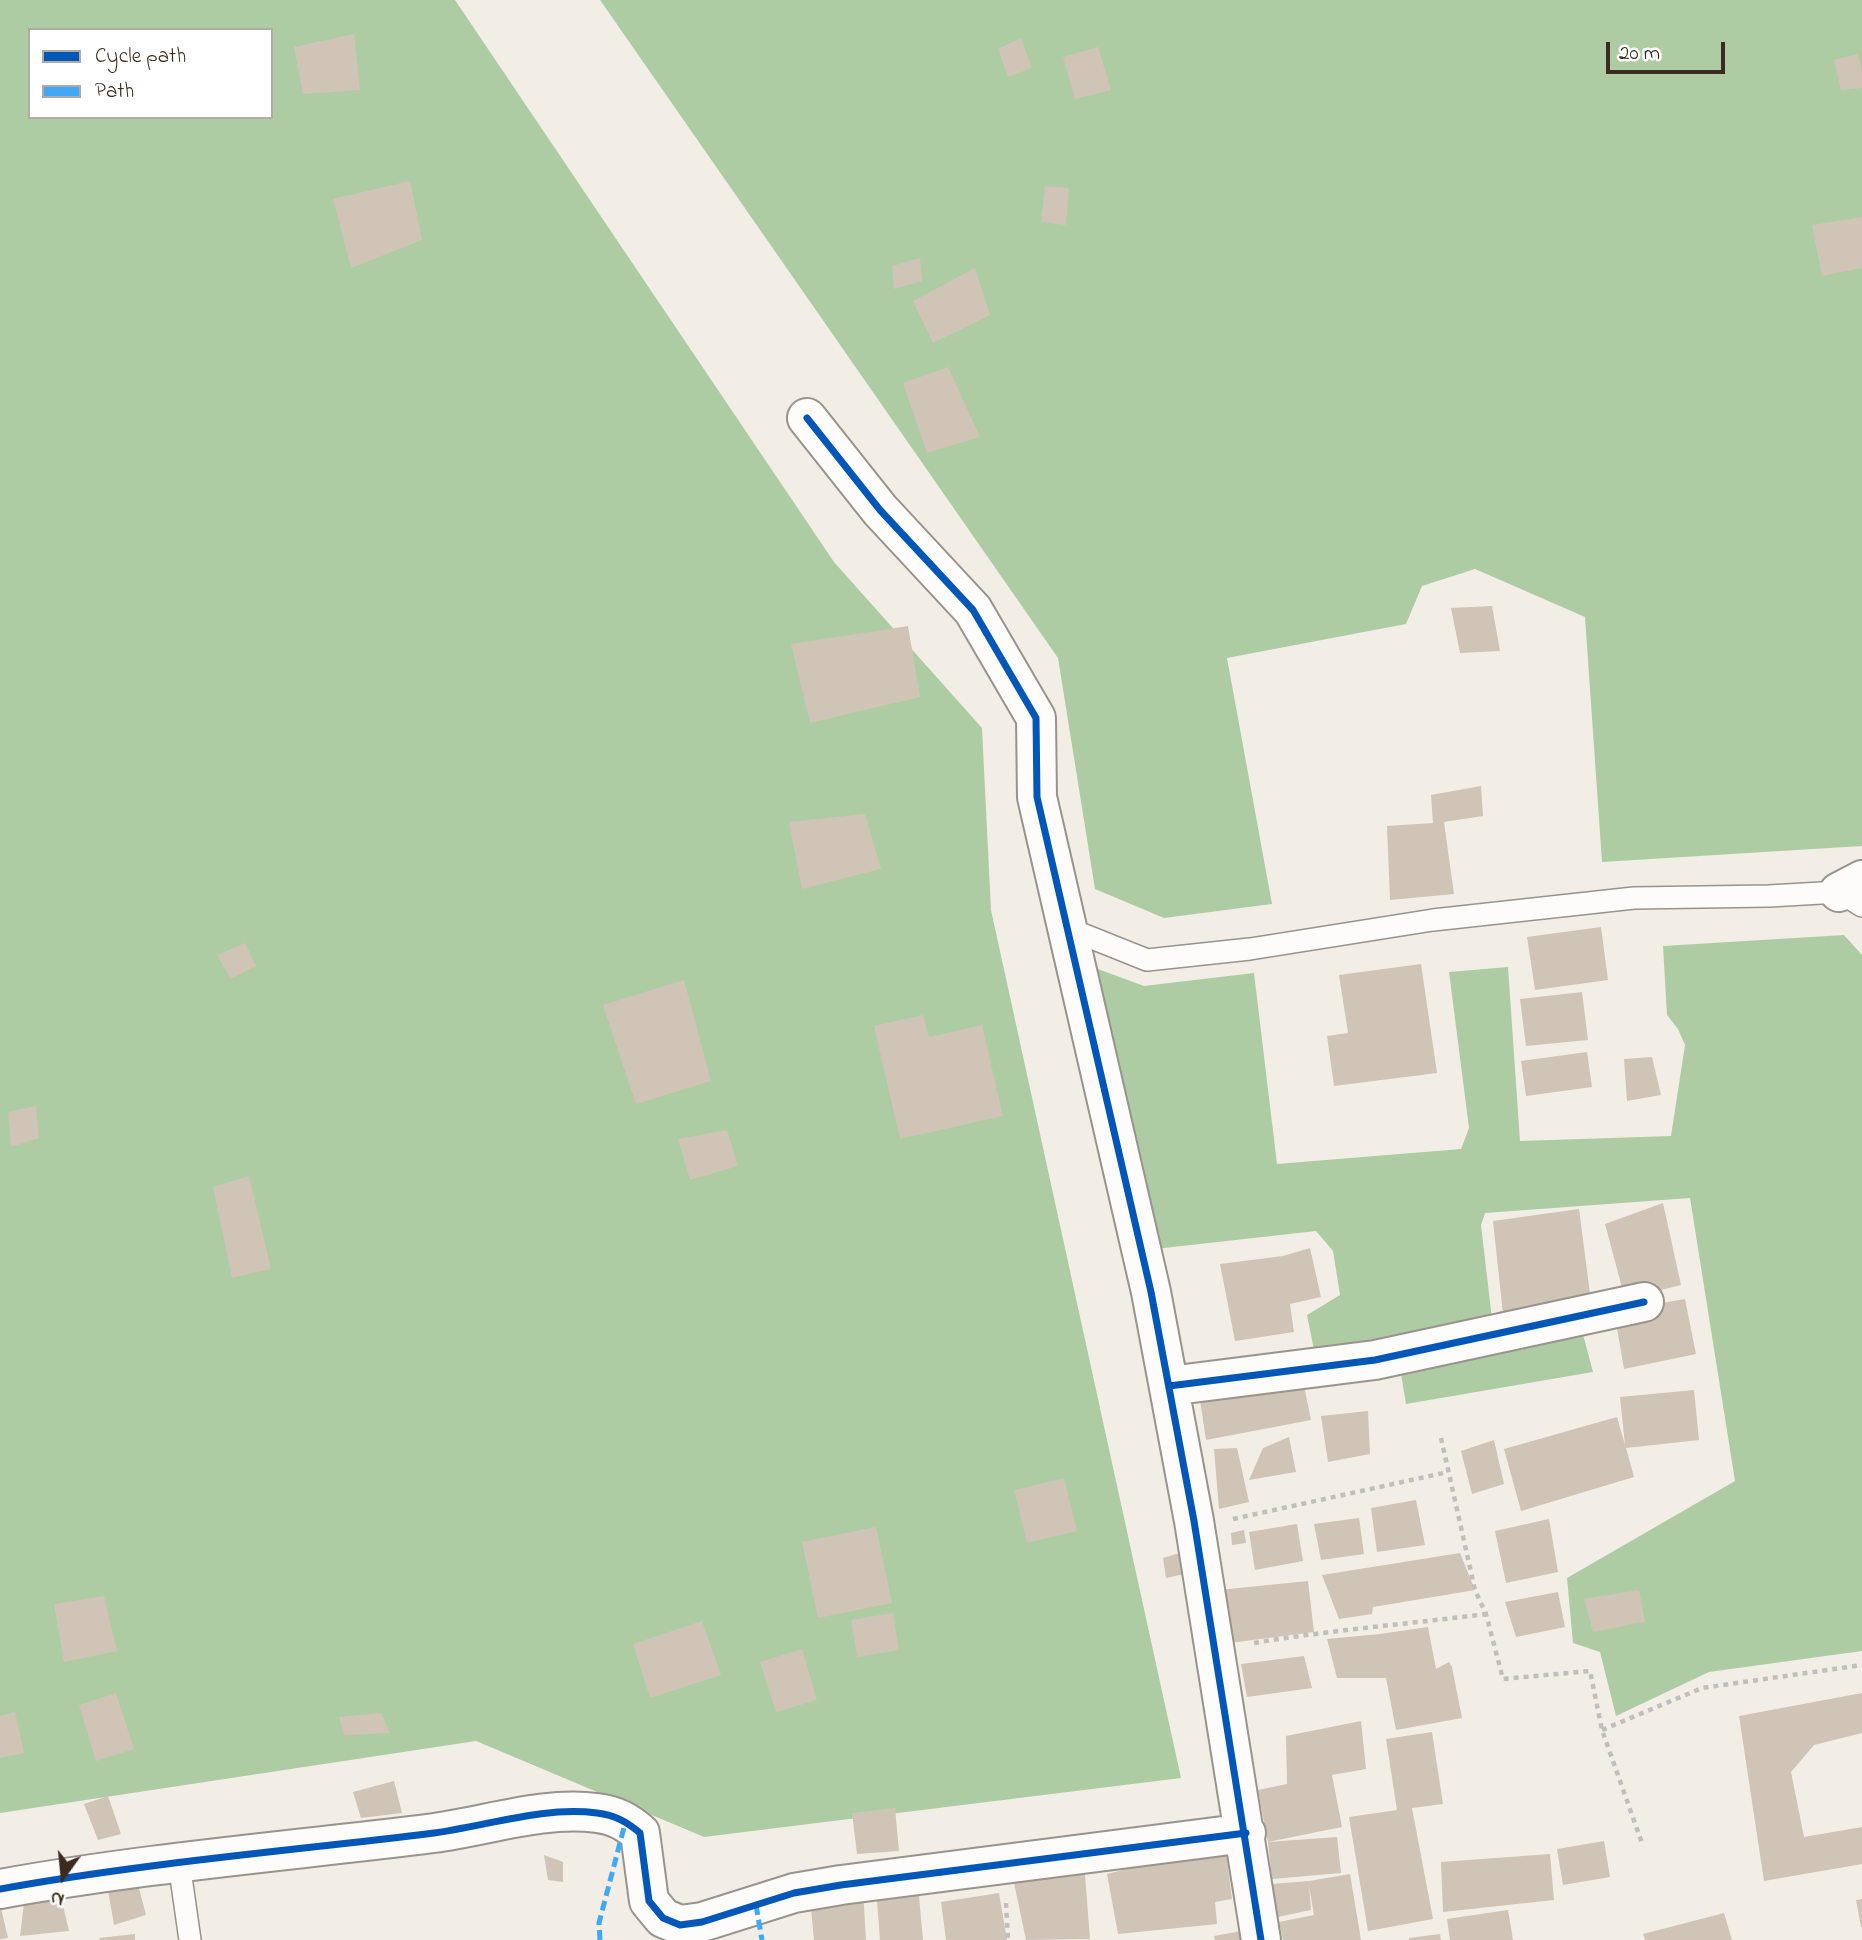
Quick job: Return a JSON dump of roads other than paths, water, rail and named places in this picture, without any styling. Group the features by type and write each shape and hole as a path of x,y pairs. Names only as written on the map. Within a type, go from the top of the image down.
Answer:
{"street":[{"path":"807,418 880,510 973,610 1036,718 1037,797 1151,1292 1195,1521 1261,1940"},
{"path":"1169,1386 1375,1360 1644,1302"},
{"path":"0,1889 68,1877 438,1832 559,1813 598,1813 626,1820 640,1833 649,1901 663,1919 680,1925 702,1922 794,1893 841,1885 1246,1833"}],"lane":[{"path":"1067,928 1147,960 1250,949 1433,920 1634,898 1854,893"},
{"path":"179,1863 190,1940"}]}
